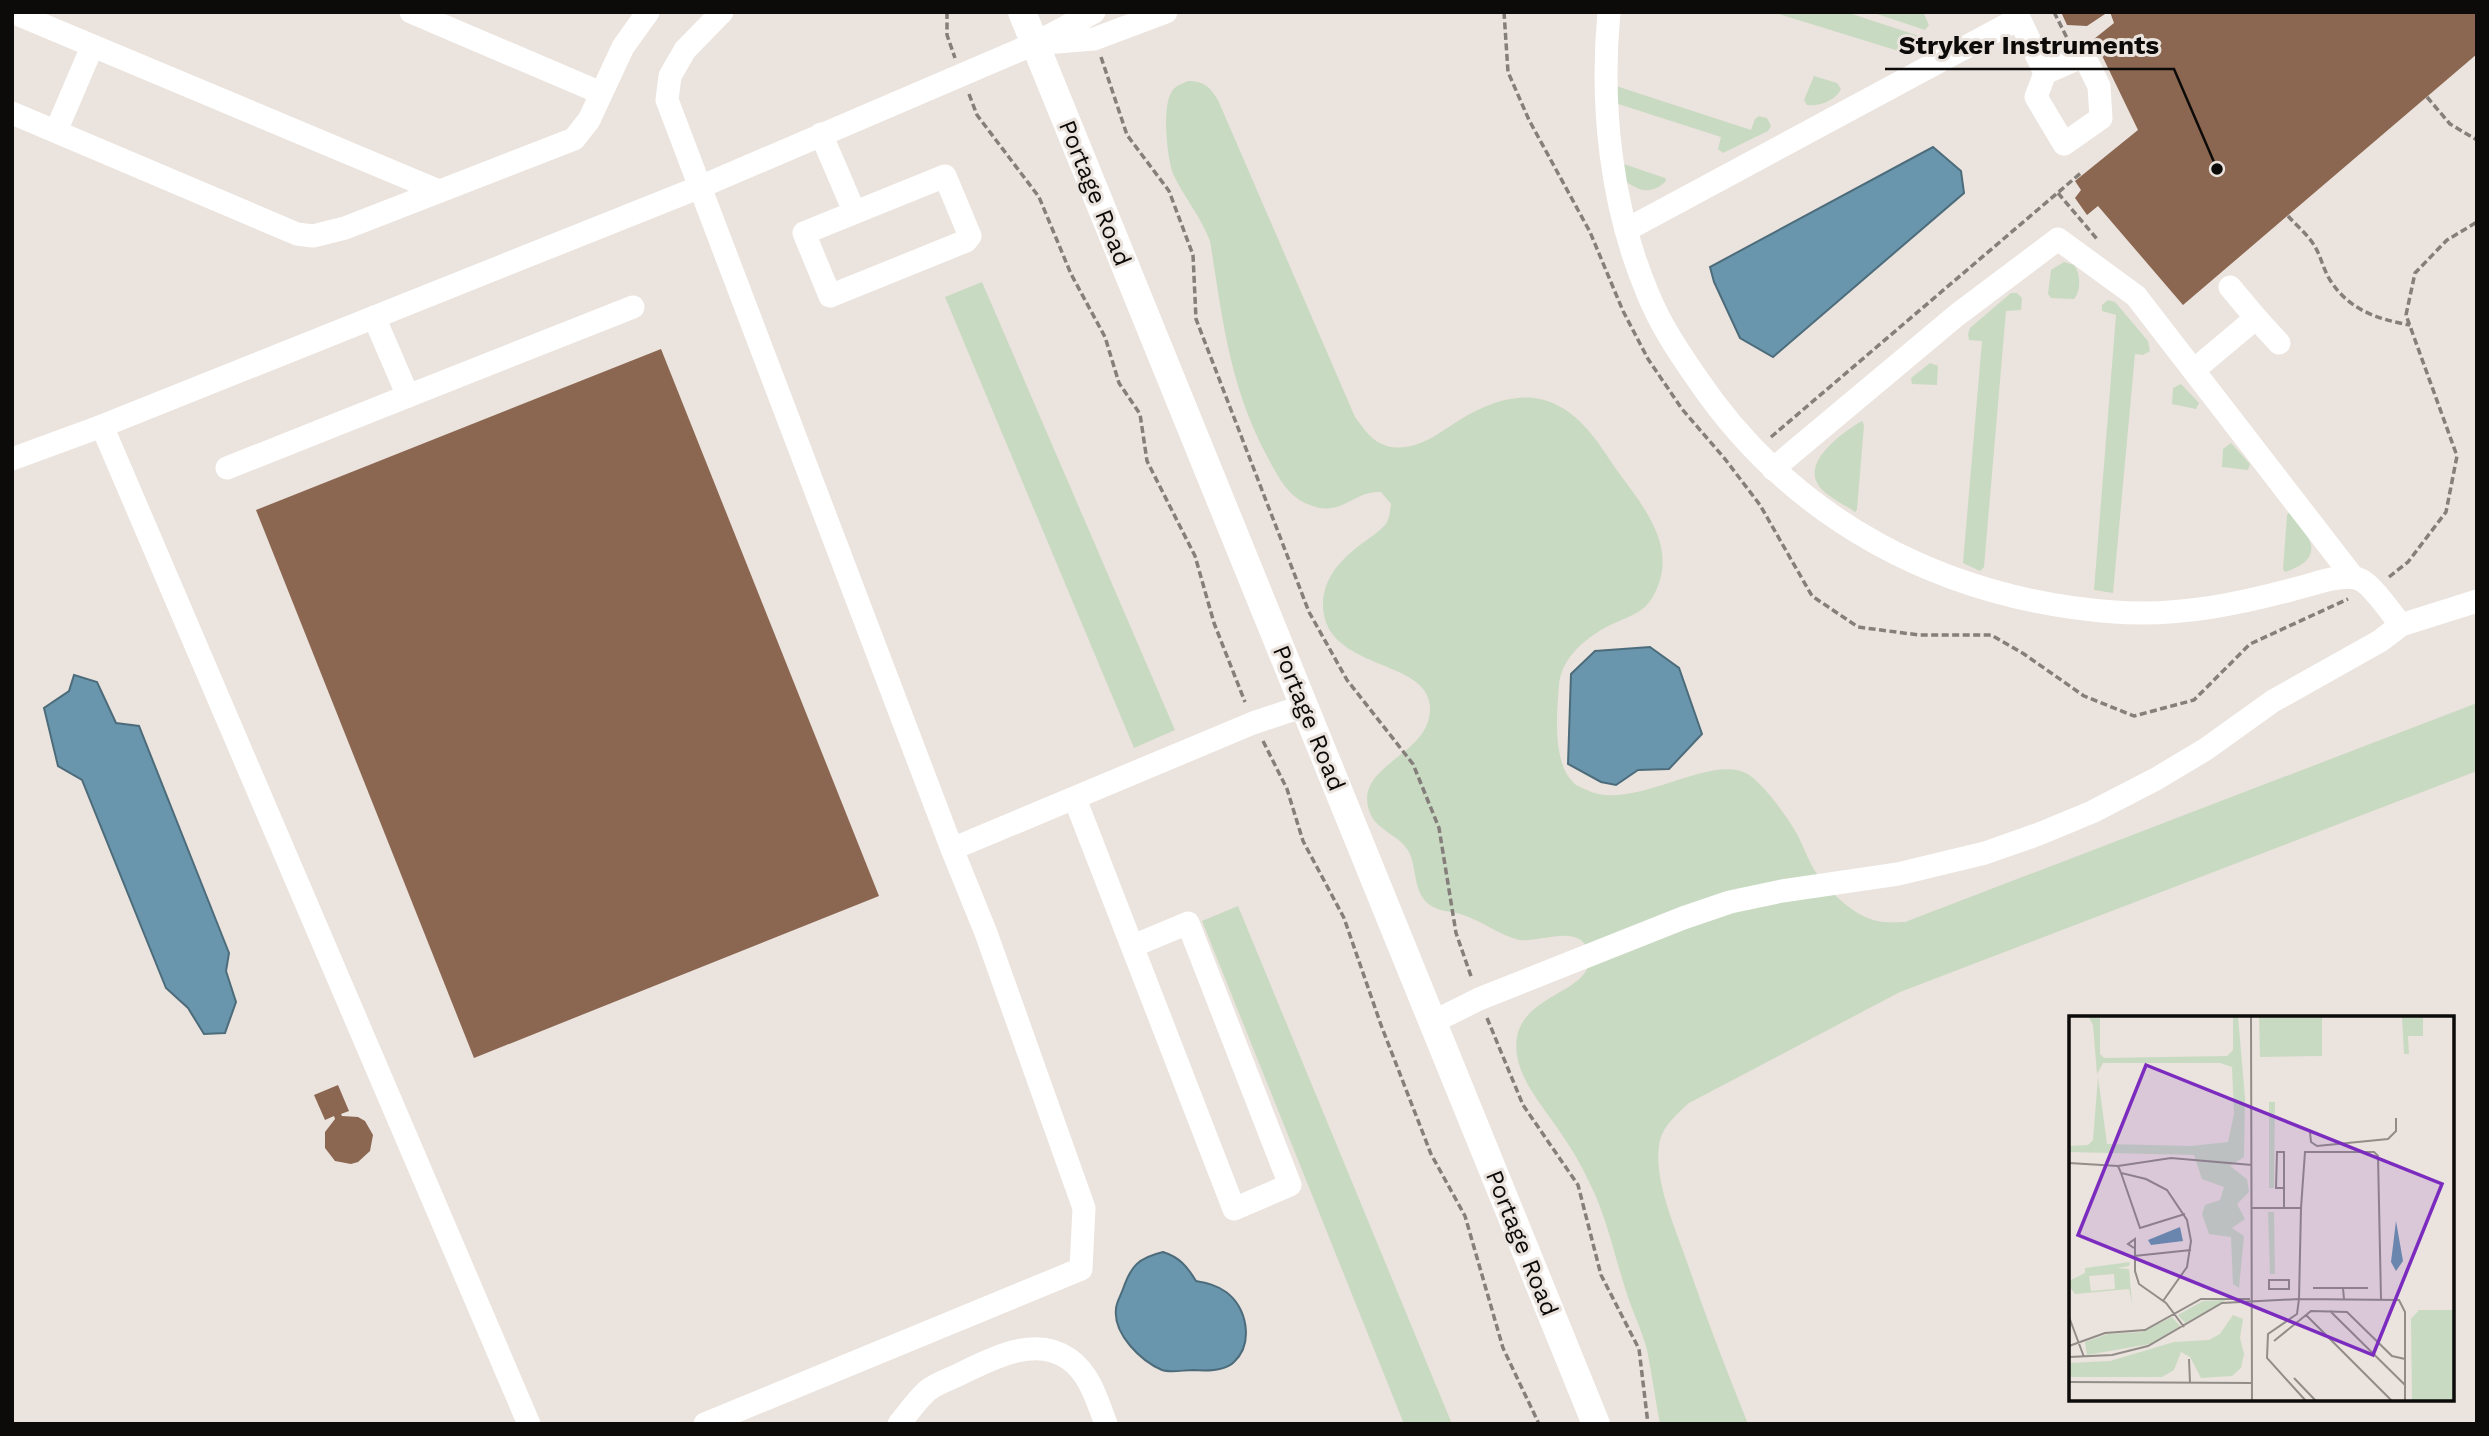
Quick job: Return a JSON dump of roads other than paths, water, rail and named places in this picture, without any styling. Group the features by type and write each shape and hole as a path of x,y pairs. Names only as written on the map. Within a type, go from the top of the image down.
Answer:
{"main road":[{"name":"Portage Road","path":"1021,12 1596,1424"}],"street":[{"path":"12,12 50,19 92,47 439,191"},
{"path":"411,12 601,93"},
{"path":"12,113 297,234 313,236 345,228 574,139 589,120 622,47 648,12"},
{"path":"705,1424 1081,1269 1084,1208 986,933 667,100 670,76 685,50 722,12"},
{"path":"12,459 102,426 699,187 1034,44 1094,12"},
{"path":"1034,44 1094,39 1166,12"},
{"path":"1609,12 1605,89 1615,180 1626,230 1648,295 1681,355 1714,404 1761,459 1849,528 1883,548 1976,588 2027,600 2115,612 2169,612 2232,605 2327,580 2361,583"},
{"path":"1626,230 2017,16 2045,73 2036,97 2064,144 2101,118 2099,86 2084,56 2045,73"},
{"path":"55,131 92,47"},
{"path":"821,134 854,211"},
{"path":"945,176 970,236 966,241 830,296 804,233 854,211 945,176"},
{"path":"1773,469 1957,315 2058,239 2136,296 2361,583 2401,625"},
{"path":"2231,287 2279,344"},
{"path":"227,468 633,307"},
{"path":"374,317 408,396"},
{"path":"2194,370 2256,318"},
{"path":"102,426 529,1424"},
{"path":"1433,1022 1479,999 1730,902 1782,891 1898,874 1985,853 2092,813 2206,749 2273,701 2380,641 2401,625 2477,601"},
{"path":"952,849 1254,723 1304,706"},
{"path":"1075,799 1234,1209 1290,1185 1188,923 1133,946"},
{"path":"898,1424 929,1389 988,1360 1015,1351 1035,1349 1056,1352 1083,1371 1106,1424"}],"water":[{"path":"1933,147 1961,171 1964,193 1773,357 1740,338 1714,282 1710,267"},
{"path":"1650,647 1679,668 1702,734 1669,769 1638,770 1616,785 1601,782 1568,764 1571,674 1595,651"},
{"path":"74,675 97,682 116,723 139,726 229,953 226,971 236,1002 225,1033 204,1034 188,1008 166,988 82,780 58,766 44,708 69,691"},
{"path":"1163,1252 1182,1263 1196,1281 1226,1292 1239,1307 1246,1335 1240,1354 1230,1365 1220,1369 1165,1371 1137,1353 1124,1337 1116,1318 1116,1309 1126,1281 1141,1260"}],"place":[{"name":"Stryker Instruments","path":"2217,169"}]}
